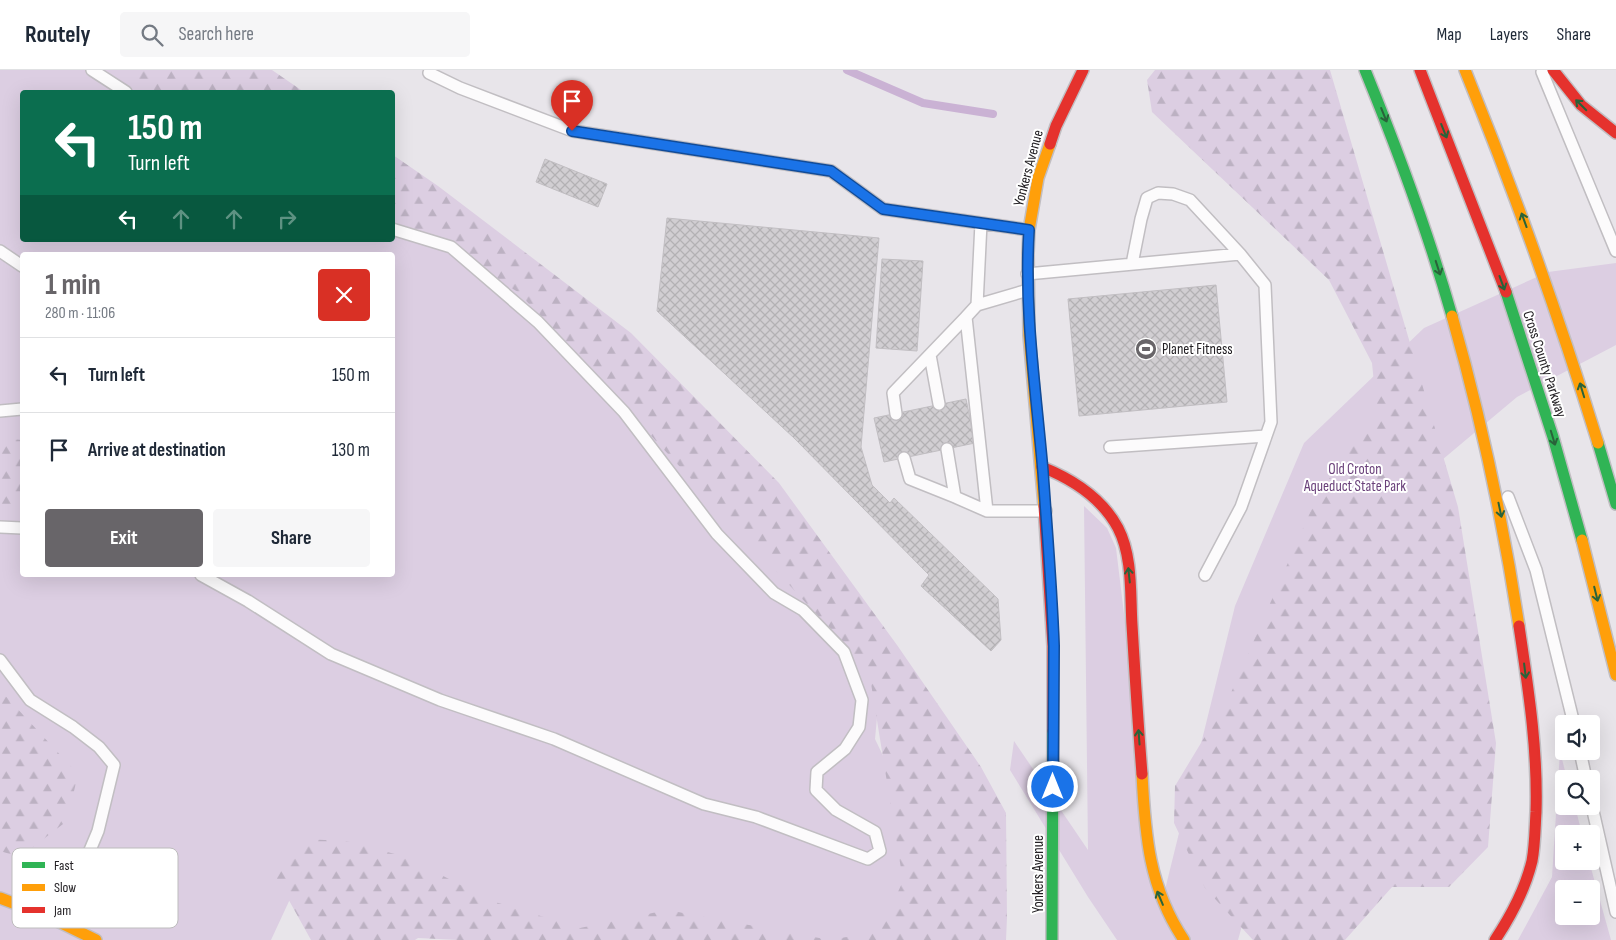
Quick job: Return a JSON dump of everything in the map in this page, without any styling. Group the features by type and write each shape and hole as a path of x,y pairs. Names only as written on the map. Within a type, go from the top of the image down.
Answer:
{"main road":[{"name":"Yonkers Avenue","path":"1052,940 1054,646 1046,512 1030,345 1027,274 1029,230 1038,178 1056,126 1083,70"},
{"path":"1365,70 1404,166 1426,230 1472,385 1506,540 1517,610 1536,780 1534,848 1528,878 1516,905 1495,940"},
{"name":"Cross County Parkway","path":"1420,70 1473,202 1522,340 1571,500 1616,675"},
{"name":"Cross County Parkway","path":"1466,70 1555,305 1583,391 1616,504"},
{"path":"1553,70 1572,96 1586,110 1616,133"},
{"path":"1042,466 1072,480 1087,491 1114,522 1122,539 1129,577 1145,828 1149,857 1155,884 1166,910 1184,940"},
{"path":"0,898 12,903"},
{"path":"72,928 96,940"}],"lane":[{"path":"92,70 123,90"},
{"path":"1542,70 1616,251"},
{"path":"429,73 460,88 572,131 831,171 883,209 1029,230"},
{"path":"1132,264 1147,198 1158,193 1173,194 1190,200 1240,254 1265,285 1271,422 1241,507 1205,574"},
{"path":"977,305 981,223"},
{"path":"205,577 248,601 331,654 440,700 554,739 704,804 756,817 868,859 880,851 875,832 836,810 816,790 817,772 845,749 859,727 862,700 844,652 803,610 774,593 717,534 624,412 538,322 451,247 395,230"},
{"path":"0,250 20,265"},
{"path":"1027,274 1240,254"},
{"path":"896,414 893,393 977,305 1028,290"},
{"path":"966,317 986,511"},
{"path":"930,355 939,404"},
{"path":"0,411 20,409"},
{"path":"1110,447 1266,436"},
{"path":"1485,438 1536,570 1572,715"},
{"path":"948,449 955,497"},
{"path":"904,458 910,479 986,511 1046,512"},
{"path":"0,527 20,528"},
{"path":"0,660 30,700 99,746 114,765 98,831 91,848"},
{"path":"1594,815 1616,912"}],"green space":[{"path":"0,70 188,70 226,90 20,90 20,242 395,242 395,193 546,297 882,664 875,739 938,871 942,940 571,940 310,856 271,940 0,940"},
{"path":"119,70 272,70 301,90 150,90"},
{"path":"1155,70 1330,70 1458,507 1496,743 1488,847 1449,887 1392,887 1345,940 1253,940 1205,888 1174,823 1175,786 1230,695 1318,494 1377,413 1372,363 1329,280 1152,112 1147,80"},
{"path":"395,156 438,186 631,333 779,483 897,645 981,767 1006,813 1006,940 830,940 880,931 903,881 869,671 518,292 395,218"},
{"name":"Old Croton Aqueduct State Park","path":"1616,263 1616,345 1517,397 1436,465 1278,796 1238,940 1117,940 1088,897 1010,770 1014,741 1088,850 1084,506 1107,528 1116,548 1160,910 1235,606 1304,443 1424,328 1548,272"},
{"path":"0,438 20,440 20,501 12,509 0,513"},
{"path":"0,690 78,774 67,821 32,848 12,848 12,855 0,851"},
{"path":"1559,760 1562,760 1565,770 1559,770"},
{"path":"1556,815 1577,815 1580,825 1555,825"},
{"path":"1555,830 1555,870 1592,870 1594,880 1555,880 1555,925 1600,925 1600,900 1611,940 1518,940 1552,877"},
{"path":"303,839 346,841 406,857 492,901 580,928 667,910 830,940 459,940 418,938 415,940 311,940 276,877"}],"building":[{"path":"545,159 607,184 598,207 536,182"},
{"path":"667,218 879,238 861,447 872,485 890,503 894,498 998,599 1001,640 991,651 921,586 929,575 794,438 657,311"},
{"path":"882,259 923,261 917,351 876,348"},
{"path":"1216,285 1227,402 1079,416 1068,299"},
{"path":"966,399 975,443 884,462 874,418"}],"waterway":[{"path":"847,70 923,103 993,114"}],"traffic: fast":[{"path":"1365,70 1412,192 1452,316"},
{"path":"1506,292 1553,437 1582,540"},
{"path":"1598,443 1616,504"},
{"path":"1052,940 1053,731"}],"traffic: slow":[{"path":"1465,70 1536,255 1598,443"},
{"path":"1044,506 1029,335 1028,253 1029,230 1038,178 1050,144"},
{"path":"1452,316 1490,470 1519,626"},
{"path":"1582,540 1616,675"},
{"path":"1142,774 1147,840 1156,881 1172,920 1184,940"},
{"path":"0,898 12,903"},
{"path":"72,928 96,940"}],"traffic: jam":[{"path":"1050,144 1056,126 1083,70"},
{"path":"1420,70 1506,292"},
{"path":"1553,70 1581,105 1616,133"},
{"path":"1042,467 1064,477 1095,499 1111,517 1123,539 1130,576 1142,774"},
{"path":"1044,506 1053,646 1053,731"},
{"path":"1495,940 1512,912 1521,892 1532,861 1534,843 1536,812 1534,742 1519,626"}],"place":[{"name":"Planet Fitness","path":"1146,349"}],"route":[{"path":"572,131 831,171 883,209 1029,230 1027,274 1028,322 1042,466 1054,646 1053,787"}]}
